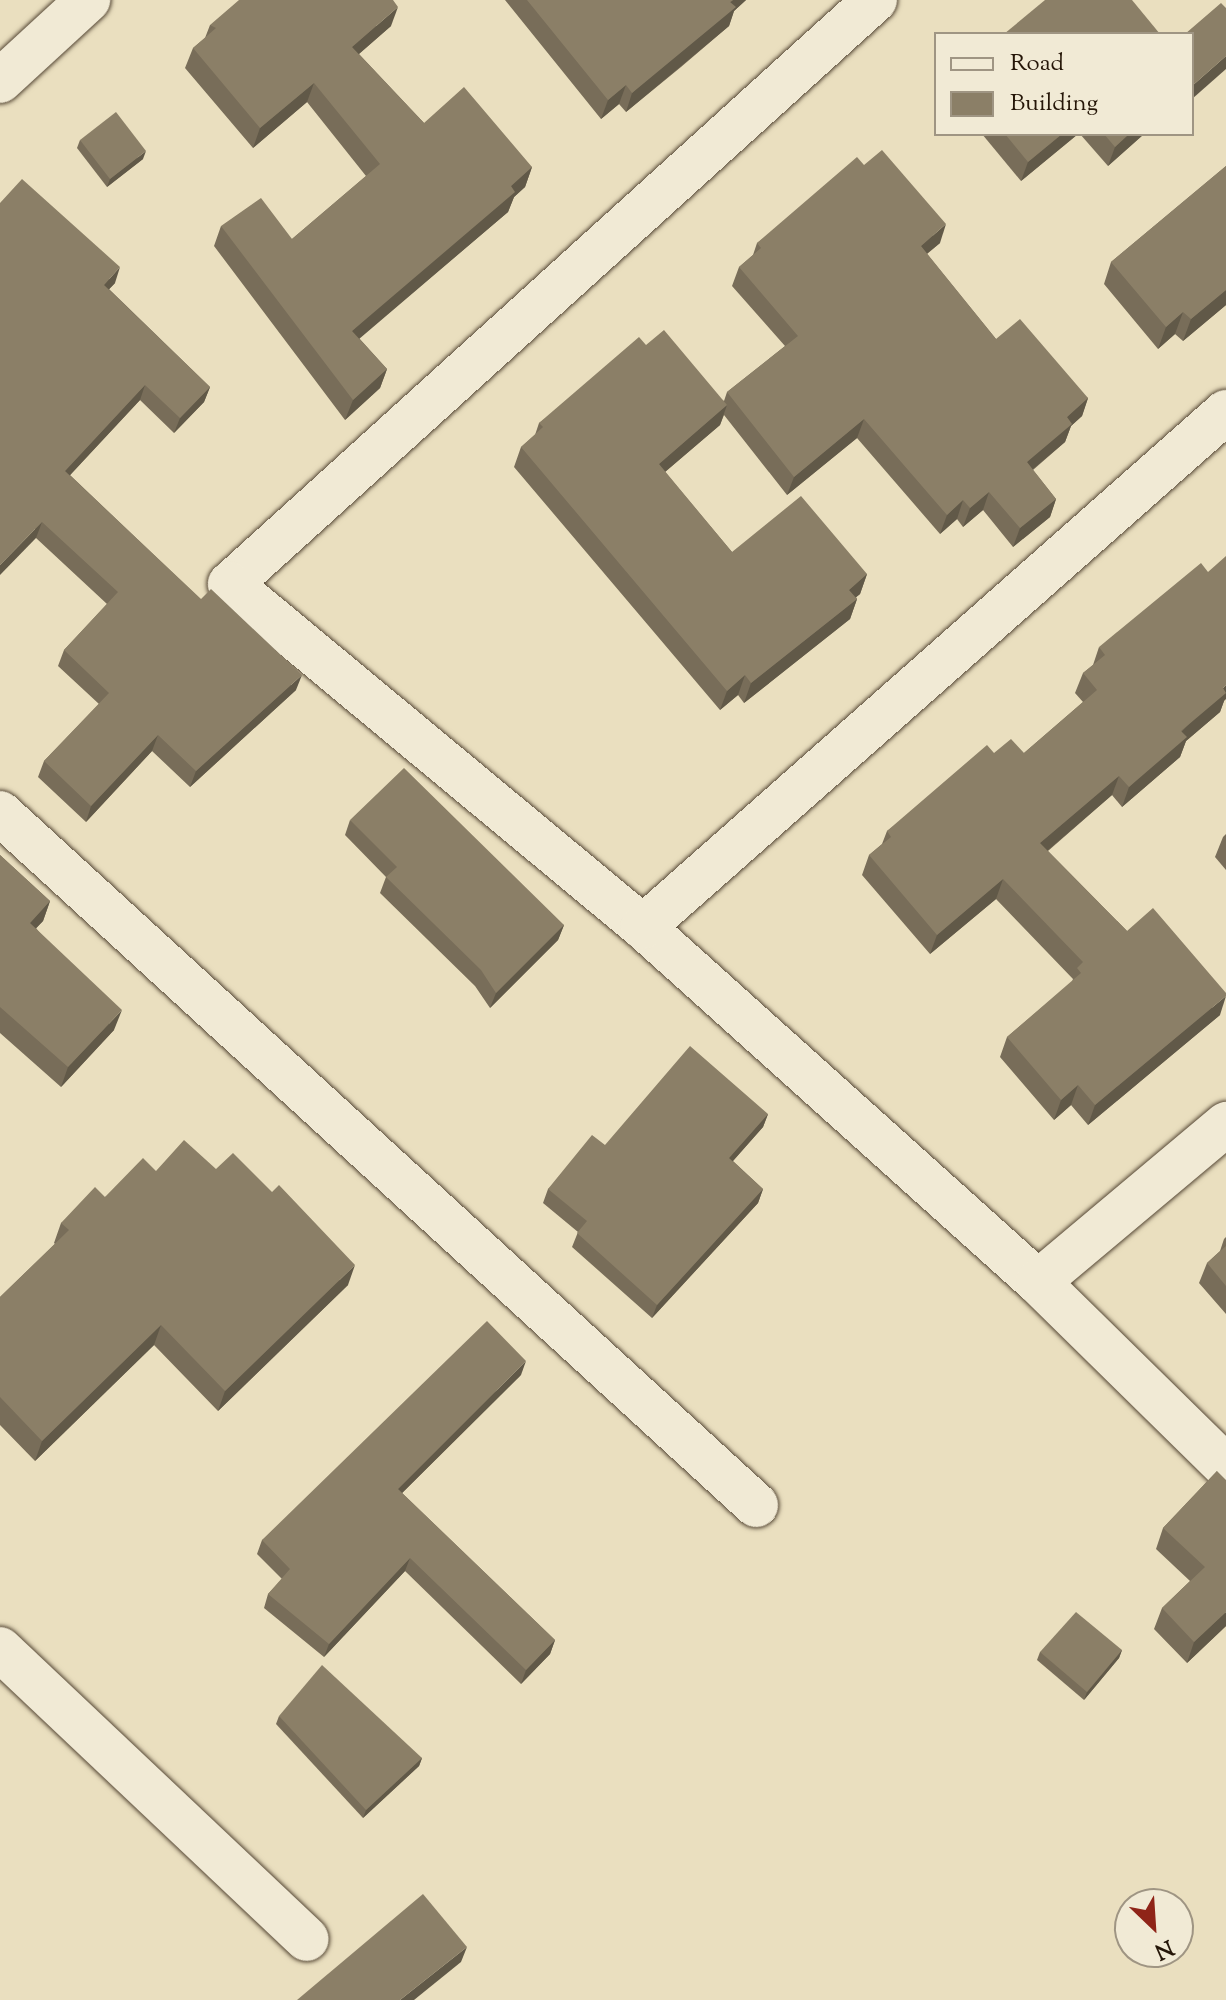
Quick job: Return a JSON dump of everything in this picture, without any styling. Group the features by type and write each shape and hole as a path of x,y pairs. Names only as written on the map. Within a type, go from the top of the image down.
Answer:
{"street":[{"path":"0,81 88,0"},
{"path":"875,0 230,584 643,927 1038,1282 1226,1467"},
{"path":"643,927 1226,412"},
{"path":"0,813 756,1505"},
{"path":"1038,1282 1226,1124"},
{"path":"0,1649 307,1939"}],"building":[{"path":"239,0 393,0 398,7 352,47 424,123 464,87 532,167 511,186 515,192 352,331 387,369 353,400 221,226 261,198 292,239 380,164 314,83 260,128 193,48 216,28 210,25"},
{"path":"527,0 733,0 730,2 736,7 632,93 626,85 608,100"},
{"path":"1045,0 1132,0 1158,32 1006,32"},
{"path":"1221,3 1226,8 1226,56 1194,84 1194,32 1187,32"},
{"path":"116,112 146,151 110,179 80,140"},
{"path":"1007,136 1060,136 1028,162"},
{"path":"1106,136 1127,136 1115,147"},
{"path":"882,150 946,224 921,246 996,339 1020,319 1088,398 1067,417 1072,424 1027,462 1056,499 1020,528 989,492 970,508 963,500 947,515 864,419 794,477 727,392 798,336 739,267 761,248 757,243 857,157 864,165"},
{"path":"1226,166 1226,290 1191,319 1183,312 1166,327 1111,262"},
{"path":"22,179 120,267 104,285 210,387 180,418 145,385 65,471 201,599 211,589 302,675 196,771 158,735 91,806 44,761 109,693 64,650 118,592 42,522 0,565 0,203"},
{"path":"664,330 727,405 659,464 732,552 801,496 867,574 849,590 857,599 751,683 745,675 727,691 521,447 543,427 539,423 639,337 646,345"},
{"path":"1226,556 1226,685 1223,688 1226,693 1181,731 1187,737 1129,787 1119,776 1040,843 1127,931 1153,908 1226,996 1095,1105 1078,1085 1061,1100 1007,1037 1081,973 1077,968 1083,962 1003,879 937,935 869,855 891,837 887,831 987,745 994,753 1011,739 1024,753 1097,690 1083,673 1105,655 1099,647 1201,563 1208,572"},
{"path":"404,768 564,925 496,993 481,970 386,877 397,867 350,820"},
{"path":"0,855 50,901 30,923 122,1010 68,1067 0,1007"},
{"path":"690,1046 768,1114 729,1158 763,1189 657,1305 577,1233 587,1221 548,1189 592,1135 605,1145"},
{"path":"184,1140 216,1169 233,1153 272,1192 279,1185 355,1265 225,1391 161,1325 42,1441 0,1397 0,1297 69,1230 61,1223 95,1187 105,1197 143,1158 156,1171"},
{"path":"1226,1246 1226,1286 1207,1263"},
{"path":"487,1321 526,1361 398,1489 555,1640 526,1670 410,1558 329,1644 268,1594 290,1569 262,1540"},
{"path":"1217,1471 1226,1480 1226,1612 1194,1642 1162,1608 1205,1567 1163,1528"},
{"path":"1076,1612 1122,1650 1087,1692 1040,1652"},
{"path":"322,1665 422,1758 366,1810 279,1716"},
{"path":"423,1894 467,1947 400,2000 297,2000"}]}
